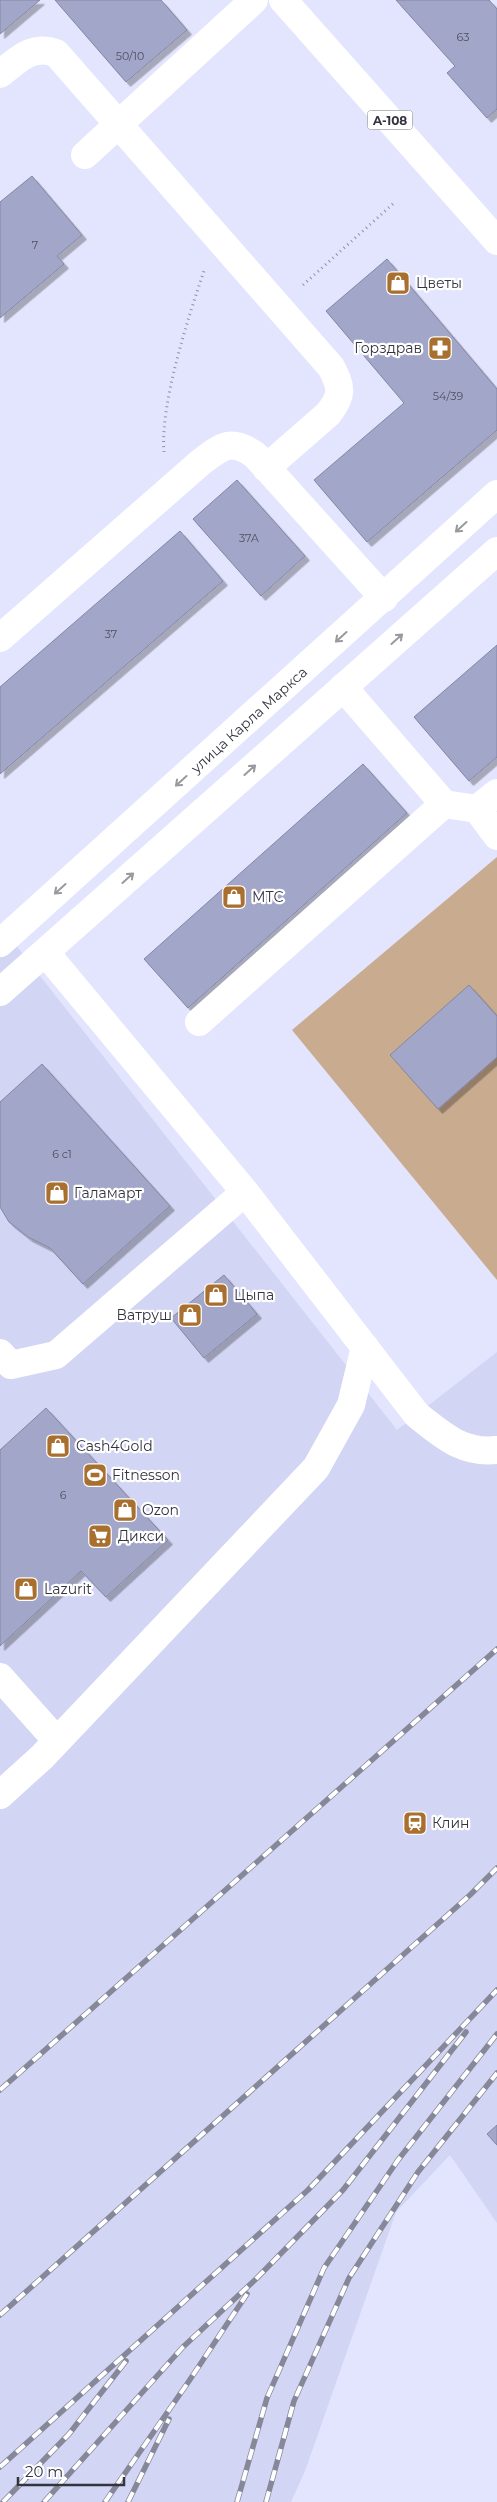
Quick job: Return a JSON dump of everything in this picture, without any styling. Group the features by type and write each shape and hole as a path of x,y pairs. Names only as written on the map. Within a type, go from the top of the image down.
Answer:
{"main road":[{"path":"86,155 254,0"},
{"name":"А-108","path":"283,0 497,241"},
{"path":"0,74 31,52 44,48 56,52 331,367 338,381 340,392 328,414 266,468"},
{"path":"0,638 168,492 223,447 235,444 242,446 255,455 384,598"},
{"name":"улица Карла Маркса","path":"0,943 497,494"},
{"path":"0,992 497,551"},
{"path":"343,687 444,804"},
{"path":"200,1022 444,804 487,801 497,836"},
{"path":"45,952 245,1192 417,1415 452,1442 480,1452 497,1450"},
{"path":"0,1353 11,1365 56,1354 245,1192"},
{"path":"0,1795 57,1741 316,1468 351,1405 365,1347"},
{"path":"0,1677 57,1741"}],"path":[{"path":"278,308 395,202"},
{"path":"168,492 163,439 172,384 198,289 216,235"}],"shaded area":[{"path":"497,857 497,1280 292,1030"},
{"path":"0,925 397,1430 497,1352 497,2223 450,2155 396,2212 305,2471 291,2502 0,2502"}],"building":[{"path":"0,0 40,0 0,34"},
{"path":"55,0 161,0 187,30 126,82"},
{"path":"396,0 489,0 497,9 497,109 487,118 447,73 455,66"},
{"path":"32,176 82,235 57,256 64,264 0,318 0,202"},
{"path":"387,259 497,389 497,430 367,542 314,480 404,403 326,311"},
{"path":"237,480 305,556 261,596 193,519"},
{"path":"180,531 223,581 0,774 0,687"},
{"path":"497,645 497,757 469,781 414,717"},
{"path":"363,764 407,813 188,1008 144,959"},
{"path":"469,985 497,1016 497,1057 438,1109 390,1055"},
{"path":"42,1064 170,1206 83,1284 50,1248 28,1237 9,1222 0,1207 0,1102"},
{"path":"224,1275 257,1314 204,1358 171,1318"},
{"path":"46,1408 168,1540 106,1597 81,1571 0,1646 0,1450"},
{"path":"497,2125 497,2145 487,2134"}],"railway":[{"path":"0,2090 497,1649"},
{"path":"0,2315 470,1895 497,1868"},
{"path":"0,2467 308,2190 497,1990"},
{"path":"44,2502 183,2347 256,2279 343,2190 466,2032"},
{"path":"237,2502 267,2398 324,2268 398,2160 497,2034"},
{"path":"266,2502 294,2401 349,2278 418,2172 497,2073"},
{"path":"105,2502 247,2294"},
{"path":"3,2502 69,2434 126,2361"},
{"path":"128,2502 169,2419"}],"place":[{"name":"Цветы","path":"398,283"},
{"name":"Горздрав","path":"440,348"},
{"name":"МТС","path":"234,897"},
{"name":"Галамарт","path":"57,1193"},
{"name":"Цыпа","path":"216,1295"},
{"name":"Ватруш","path":"190,1315"},
{"name":"Cash4Gold","path":"58,1446"},
{"name":"Fitnesson","path":"95,1475"},
{"name":"Ozon","path":"125,1510"},
{"name":"Дикси","path":"100,1536"},
{"name":"Lazurit","path":"26,1589"},
{"name":"Клин","path":"415,1823"}]}
